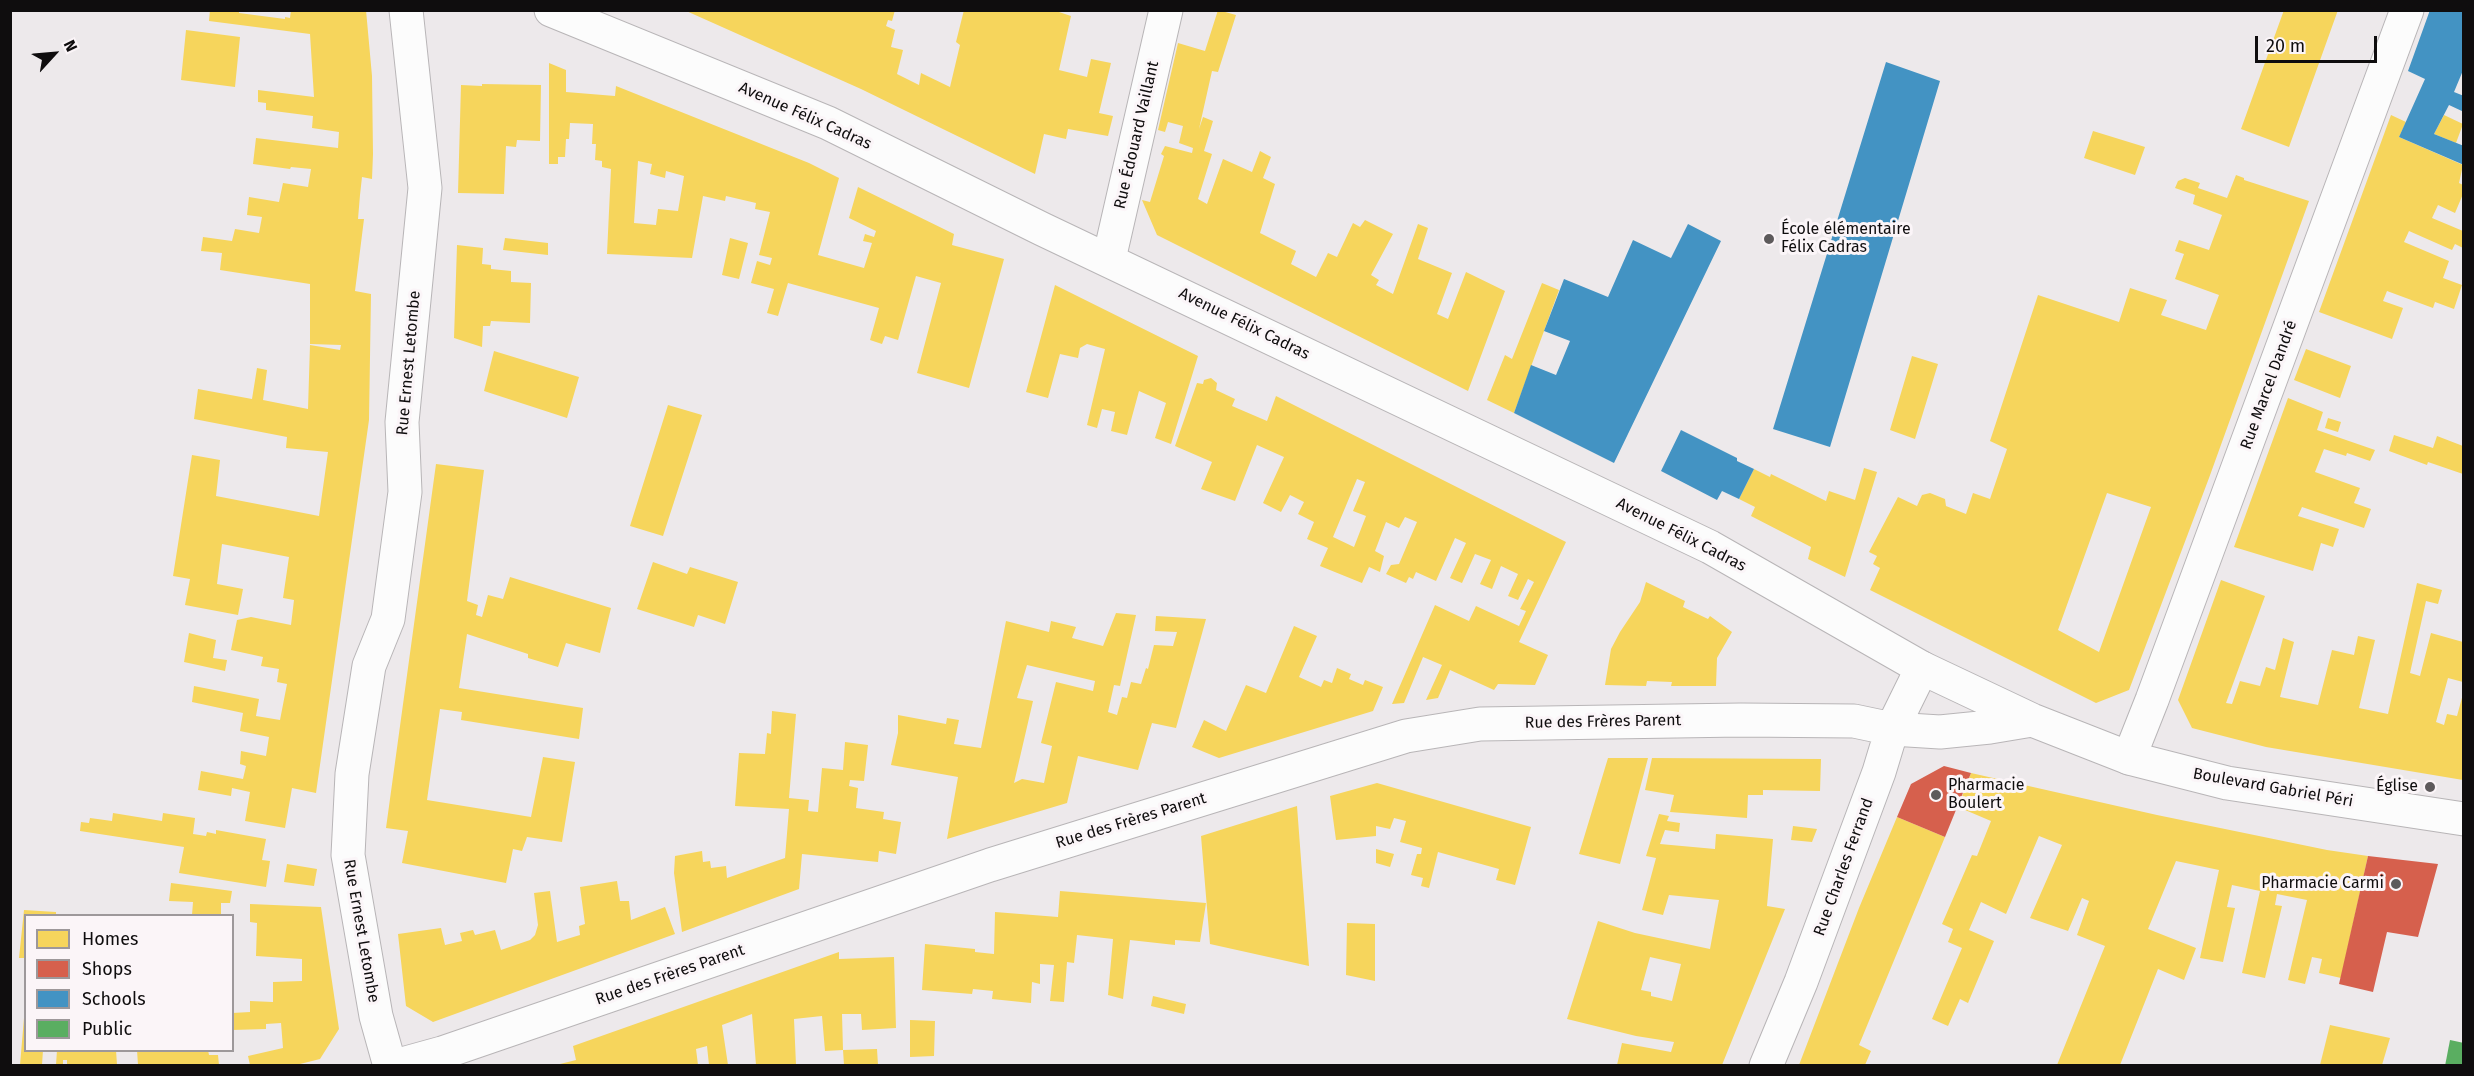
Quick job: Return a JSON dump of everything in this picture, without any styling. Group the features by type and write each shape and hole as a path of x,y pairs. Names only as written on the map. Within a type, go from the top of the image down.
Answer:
{"street":[{"name":"Rue Ernest Letombe","path":"390,1065 371,994 348,855 352,774 369,666 388,619 405,492 402,422 425,188 406,10"},
{"name":"Avenue Félix Cadras","path":"551,10 828,123 1710,547 1922,668"},
{"name":"Rue Édouard Vaillant","path":"1109,259 1166,10"},
{"name":"Rue Marcel Dandré","path":"2129,758 2407,10"},
{"name":"Boulevard Gabriel Péri","path":"1922,668 2032,720 2129,758 2227,783 2463,819"},
{"name":"Rue Charles Ferrand","path":"1766,1065 1801,982 1892,729 1922,668"},
{"name":"Rue des Frères Parent","path":"395,1065 433,1056 990,865 1407,736 1480,724 1729,720 1854,721 1892,729 1940,732 2032,720"}],"building: Homes":[{"path":"210,10 239,10 239,13 285,19 285,17 290,18 291,10 366,10 372,76 373,154 372,179 362,177 358,219 364,219 355,291 371,294 369,420 316,793 292,788 285,828 245,821 250,792 232,788 231,796 198,790 201,771 243,779 246,766 240,764 241,751 266,756 269,737 240,731 243,713 192,702 194,686 259,699 256,716 280,720 287,684 277,682 279,669 261,666 263,657 231,650 237,620 251,617 291,625 294,600 283,598 289,557 222,544 217,584 243,589 238,615 185,605 190,579 173,576 192,455 220,460 216,496 319,516 328,452 286,448 287,437 194,419 198,389 252,399 257,368 267,370 263,400 308,409 310,345 340,350 341,345 310,344 310,284 220,270 222,253 201,251 203,237 232,241 235,229 259,233 262,217 247,215 249,197 279,202 283,183 308,187 311,169 291,167 290,169 253,164 256,138 338,148 339,132 312,128 313,116 266,110 266,103 258,102 258,90 314,97 310,34 209,21"},
{"path":"684,10 895,10 892,21 888,20 886,26 895,30 891,47 903,50 897,74 919,85 921,73 950,87 960,45 956,42 964,10 1053,10 1071,16 1059,70 1087,77 1091,59 1111,63 1099,113 1113,116 1108,136 1068,129 1066,139 1044,134 1035,174 861,89"},
{"path":"1218,10 1236,15 1218,72 1212,71 1199,129 1203,117 1213,121 1204,151 1212,154 1198,199 1207,204 1223,159 1252,172 1260,151 1271,157 1263,178 1275,184 1260,233 1296,251 1291,264 1316,277 1328,253 1337,257 1353,223 1360,227 1365,220 1393,234 1371,275 1379,280 1376,285 1393,294 1418,224 1428,228 1418,259 1452,273 1437,314 1448,319 1466,272 1505,291 1468,391 1157,235 1142,200 1150,202 1164,156 1161,154 1165,146 1192,153 1193,148 1179,143 1183,126 1168,122 1165,132 1158,130 1178,43 1205,51"},
{"path":"2284,10 2338,10 2289,147 2241,129"},
{"path":"186,30 240,37 235,87 181,80"},
{"path":"549,63 566,70 566,92 615,96 616,86 809,163 839,178 818,255 864,268 872,243 863,241 865,234 874,237 876,231 849,218 858,187 954,234 952,245 1004,259 969,388 917,373 941,283 916,276 898,340 885,336 882,344 870,340 879,308 788,283 778,316 767,313 774,289 751,283 757,261 770,265 772,258 759,255 770,212 755,209 756,203 726,196 725,201 703,196 692,258 607,254 611,169 602,167 602,161 595,160 596,144 592,144 593,124 570,123 565,157 558,157 558,164 549,164","holes":["638,161 652,164 650,174 665,178 666,171 684,176 678,211 658,209 656,225 634,223"]},
{"path":"482,84 541,85 540,141 517,140 516,147 506,146 504,194 458,193 461,85 482,86"},
{"path":"2391,115 2406,122 2399,137 2463,165 2459,183 2463,185 2463,194 2455,213 2438,205 2432,218 2463,231 2463,248 2455,244 2452,250 2409,231 2404,242 2449,261 2443,278 2462,285 2454,309 2435,302 2433,308 2387,291 2383,301 2403,308 2392,339 2319,312"},
{"path":"2444,115 2463,124 2456,143 2434,134"},
{"path":"2093,131 2145,147 2135,175 2084,158"},
{"path":"2236,175 2244,180 2309,201 2209,478 2129,690 2096,703 1870,590 1880,568 1873,564 1877,556 1869,552 1898,497 1917,506 1922,495 1930,493 1945,499 1946,506 1966,514 1973,493 1990,499 2007,449 1990,441 2038,295 2119,322 2130,288 2167,300 2161,315 2206,330 2219,295 2175,279 2184,254 2175,251 2179,240 2209,250 2222,215 2193,204 2195,195 2175,188 2178,181 2185,178 2200,183 2198,188 2227,198","holes":["2107,493 2151,507 2099,652 2058,630"]},
{"path":"505,238 548,243 548,255 503,250"},
{"path":"730,238 748,243 739,279 722,275"},
{"path":"457,245 483,248 482,264 491,265 491,269 511,271 511,282 531,283 530,323 491,321 490,326 483,326 482,347 454,338"},
{"path":"1542,283 1559,290 1514,413 1487,400 1505,355 1512,359"},
{"path":"1055,285 1198,356 1171,444 1155,438 1166,403 1139,391 1127,435 1111,431 1115,412 1102,409 1097,428 1087,425 1105,349 1087,344 1080,348 1078,358 1060,354 1048,398 1026,392"},
{"path":"2306,349 2351,366 2340,398 2294,380"},
{"path":"494,351 579,377 567,418 484,391"},
{"path":"1912,356 1938,364 1915,439 1890,430"},
{"path":"1211,378 1217,383 1216,390 1235,399 1232,406 1267,421 1276,396 1566,542 1519,642 1548,655 1535,685 1498,684 1494,690 1450,670 1438,698 1426,700 1442,665 1423,657 1404,703 1392,704 1435,605 1469,621 1476,606 1519,626 1526,611 1520,609 1534,582 1528,579 1518,600 1508,596 1518,574 1501,566 1492,589 1480,584 1491,560 1475,554 1462,583 1450,578 1466,543 1455,538 1436,581 1416,572 1413,579 1409,577 1406,583 1386,574 1391,565 1399,564 1417,522 1405,517 1399,528 1386,522 1375,551 1384,556 1380,572 1369,567 1362,583 1320,566 1328,548 1307,539 1314,522 1298,514 1304,502 1290,495 1281,512 1263,503 1284,457 1257,445 1235,501 1201,489 1212,462 1175,446 1197,383 1203,384 1204,380","holes":["1357,479 1365,482 1353,511 1366,516 1354,547 1333,537"]},
{"path":"2288,398 2323,412 2317,430 2375,450 2370,461 2347,453 2346,456 2324,449 2315,472 2360,488 2354,503 2371,509 2364,528 2302,507 2298,516 2339,529 2333,547 2321,543 2313,571 2234,547"},
{"path":"668,405 702,415 663,536 630,526"},
{"path":"2328,418 2341,422 2338,432 2325,428"},
{"path":"2394,435 2433,448 2437,436 2463,446 2463,474 2428,462 2427,465 2389,451"},
{"path":"436,464 484,470 467,601 478,605 476,615 482,617 488,595 503,599 510,577 611,608 600,653 566,643 558,667 528,658 528,654 467,634 459,688 583,708 579,739 461,720 462,712 440,709 427,800 531,817 543,757 575,762 562,842 527,837 522,851 513,849 506,883 402,863 408,831 386,828"},
{"path":"1864,468 1877,472 1845,577 1808,559 1811,547 1751,516 1755,507 1739,499 1754,469 1770,477 1771,474 1826,501 1829,491 1855,500"},
{"path":"653,562 687,574 690,567 738,582 725,624 698,615 694,627 637,609"},
{"path":"2221,580 2265,596 2226,703 2232,704 2240,681 2260,686 2266,667 2275,670 2283,638 2294,642 2280,697 2318,705 2332,650 2354,655 2358,636 2375,640 2359,708 2388,714 2417,583 2442,590 2438,604 2426,601 2410,673 2420,676 2431,633 2463,642 2463,682 2448,678 2436,722 2444,725 2447,714 2457,716 2463,694 2463,780 2266,747 2192,728 2178,700"},
{"path":"1646,582 1685,601 1683,607 1708,619 1710,616 1732,632 1717,658 1716,686 1671,686 1672,682 1647,681 1646,686 1605,685 1611,649 1640,602"},
{"path":"1116,613 1136,615 1120,686 1114,685 1108,712 1117,715 1122,697 1127,698 1131,682 1141,684 1146,668 1148,669 1154,645 1173,646 1177,632 1155,631 1156,616 1206,619 1176,728 1152,723 1138,770 1078,756 1067,803 947,839 958,777 891,765 898,733 898,715 946,724 947,718 959,720 954,744 981,748 1006,621 1049,632 1051,621 1076,627 1072,638 1103,646","holes":["1027,665 1095,681 1093,691 1056,682 1041,743 1052,746 1044,783 1022,779 1014,783 1033,701 1017,698"]},
{"path":"1294,626 1317,636 1299,677 1321,687 1324,680 1332,683 1337,668 1351,674 1349,679 1363,685 1365,680 1383,687 1373,711 1219,758 1192,747 1204,720 1226,731 1246,685 1266,693"},
{"path":"189,633 216,640 213,658 227,660 225,671 184,662"},
{"path":"772,711 796,714 789,798 809,800 808,811 818,812 822,768 843,770 845,742 868,745 864,781 850,780 849,786 858,788 856,808 884,812 883,819 901,822 896,854 879,851 878,862 802,854 799,889 682,932 674,873 675,856 702,851 703,862 710,861 711,868 726,866 727,878 785,858 789,809 735,806 739,753 765,754 767,733 771,734"},
{"path":"1608,758 1648,758 1620,864 1579,854"},
{"path":"1652,758 1821,759 1820,791 1763,790 1763,795 1748,795 1747,818 1670,812 1674,795 1645,790"},
{"path":"1971,773 2157,815 2327,850 2368,856 2341,978 2319,973 2322,959 2312,957 2305,984 2288,980 2307,900 2277,894 2275,905 2282,906 2265,978 2242,973 2260,891 2232,885 2227,907 2235,908 2223,962 2200,958 2219,870 2176,861 2148,929 2196,948 2184,980 2158,969 2120,1065 2057,1065 2105,946 2077,935 2089,901 2082,898 2068,931 2030,918 2062,845 2039,836 2006,914 1981,902 1969,930 1994,941 1968,1003 1960,999 1948,1026 1932,1019 1962,948 1948,942 1953,929 1942,924 1972,855 1977,856 1991,821 1958,807"},
{"path":"1377,783 1531,827 1515,885 1496,880 1499,869 1438,852 1429,888 1421,886 1423,878 1411,875 1417,854 1421,854 1422,848 1400,842 1406,821 1394,818 1390,829 1376,826 1376,836 1336,840 1330,796"},
{"path":"1297,806 1309,966 1210,944 1201,836"},
{"path":"113,813 162,821 163,813 195,818 193,834 206,836 207,832 216,834 216,830 266,839 262,860 270,861 266,887 179,873 184,847 80,831 81,822 89,823 90,818 112,821"},
{"path":"1659,814 1669,816 1667,821 1680,823 1679,832 1665,830 1660,844 1715,849 1716,834 1773,839 1767,906 1785,909 1722,1065 1617,1065 1622,1043 1671,1052 1674,1042 1636,1036 1567,1019 1598,921 1635,933 1710,949 1719,900 1669,895 1663,915 1642,910 1656,858 1646,856","holes":["1650,957 1681,964 1672,1001 1651,996 1651,992 1641,990"]},
{"path":"1897,817 1945,837 1859,1045 1871,1051 1865,1065 1799,1065 1859,908"},
{"path":"1793,826 1817,829 1812,842 1791,840"},
{"path":"1376,849 1394,854 1390,867 1376,863"},
{"path":"287,864 317,869 314,886 284,882"},
{"path":"617,881 620,901 629,901 631,920 665,907 675,934 433,1022 406,1006 398,934 441,928 445,945 462,941 460,933 473,930 475,935 495,930 501,950 530,940 535,935 538,925 534,893 550,891 557,942 580,935 579,926 585,924 580,887"},
{"path":"171,883 232,891 230,903 221,903 221,914 192,914 193,902 169,901"},
{"path":"1060,891 1206,903 1200,942 1175,940 1175,945 1130,940 1123,999 1108,995 1113,939 1077,935 1074,963 1067,962 1064,1002 1050,1001 1054,965 1040,964 1040,984 1032,982 1031,1003 992,999 993,991 973,989 972,994 922,990 925,944 975,949 975,952 994,954 995,912 1058,917"},
{"path":"250,904 321,907 339,1029 320,1059 296,1065 250,1065 248,1056 283,1048 281,1023 266,1024 266,1029 234,1030 234,1013 250,1012 250,1001 273,1002 273,982 302,981 302,959 256,956 257,923 250,922"},
{"path":"24,910 56,912 56,914 24,914 24,958 19,958"},
{"path":"1347,923 1375,924 1375,981 1346,975"},
{"path":"839,952 839,959 894,957 896,1028 862,1030 861,1014 842,1014 843,1050 825,1051 822,1016 794,1019 796,1065 756,1065 752,1014 722,1025 728,1065 709,1065 707,1046 696,1049 698,1065 556,1065 576,1060 573,1046"},
{"path":"1153,996 1186,1004 1184,1014 1151,1006"},
{"path":"24,1018 24,1052 43,1052 42,1065 20,1065"},
{"path":"910,1020 935,1021 934,1056 910,1057"},
{"path":"2330,1025 2390,1038 2382,1065 2320,1065"},
{"path":"877,1049 878,1065 844,1065 843,1050"},
{"path":"57,1052 116,1052 117,1065 67,1065 67,1060 63,1060 63,1065 56,1065"},
{"path":"137,1052 208,1052 209,1055 218,1055 219,1065 138,1065"}],"building: Shops":[{"path":"1944,766 1971,773 1945,837 1897,817 1911,784"},
{"path":"2368,856 2438,864 2418,937 2387,932 2373,992 2339,984"}],"building: Schools":[{"path":"2430,10 2464,10 2464,68 2454,92 2464,96 2464,112 2449,105 2434,134 2464,146 2464,165 2399,137 2425,79 2408,71"},
{"path":"1886,62 1940,81 1830,447 1773,429"},
{"path":"1688,224 1721,241 1614,463 1514,413 1531,365 1556,375 1570,341 1544,331 1564,279 1608,297 1633,240 1671,258"},
{"path":"1681,430 1754,469 1739,499 1722,491 1717,500 1661,471"}],"building: Public":[{"path":"2450,1040 2464,1043 2464,1066 2445,1066"}],"place":[{"name":"École élémentaire Félix Cadras","path":"1769,239"},
{"name":"Église","path":"2430,787"},
{"name":"Pharmacie Boulert","path":"1936,795"},
{"name":"Pharmacie Carmi","path":"2396,884"}]}
